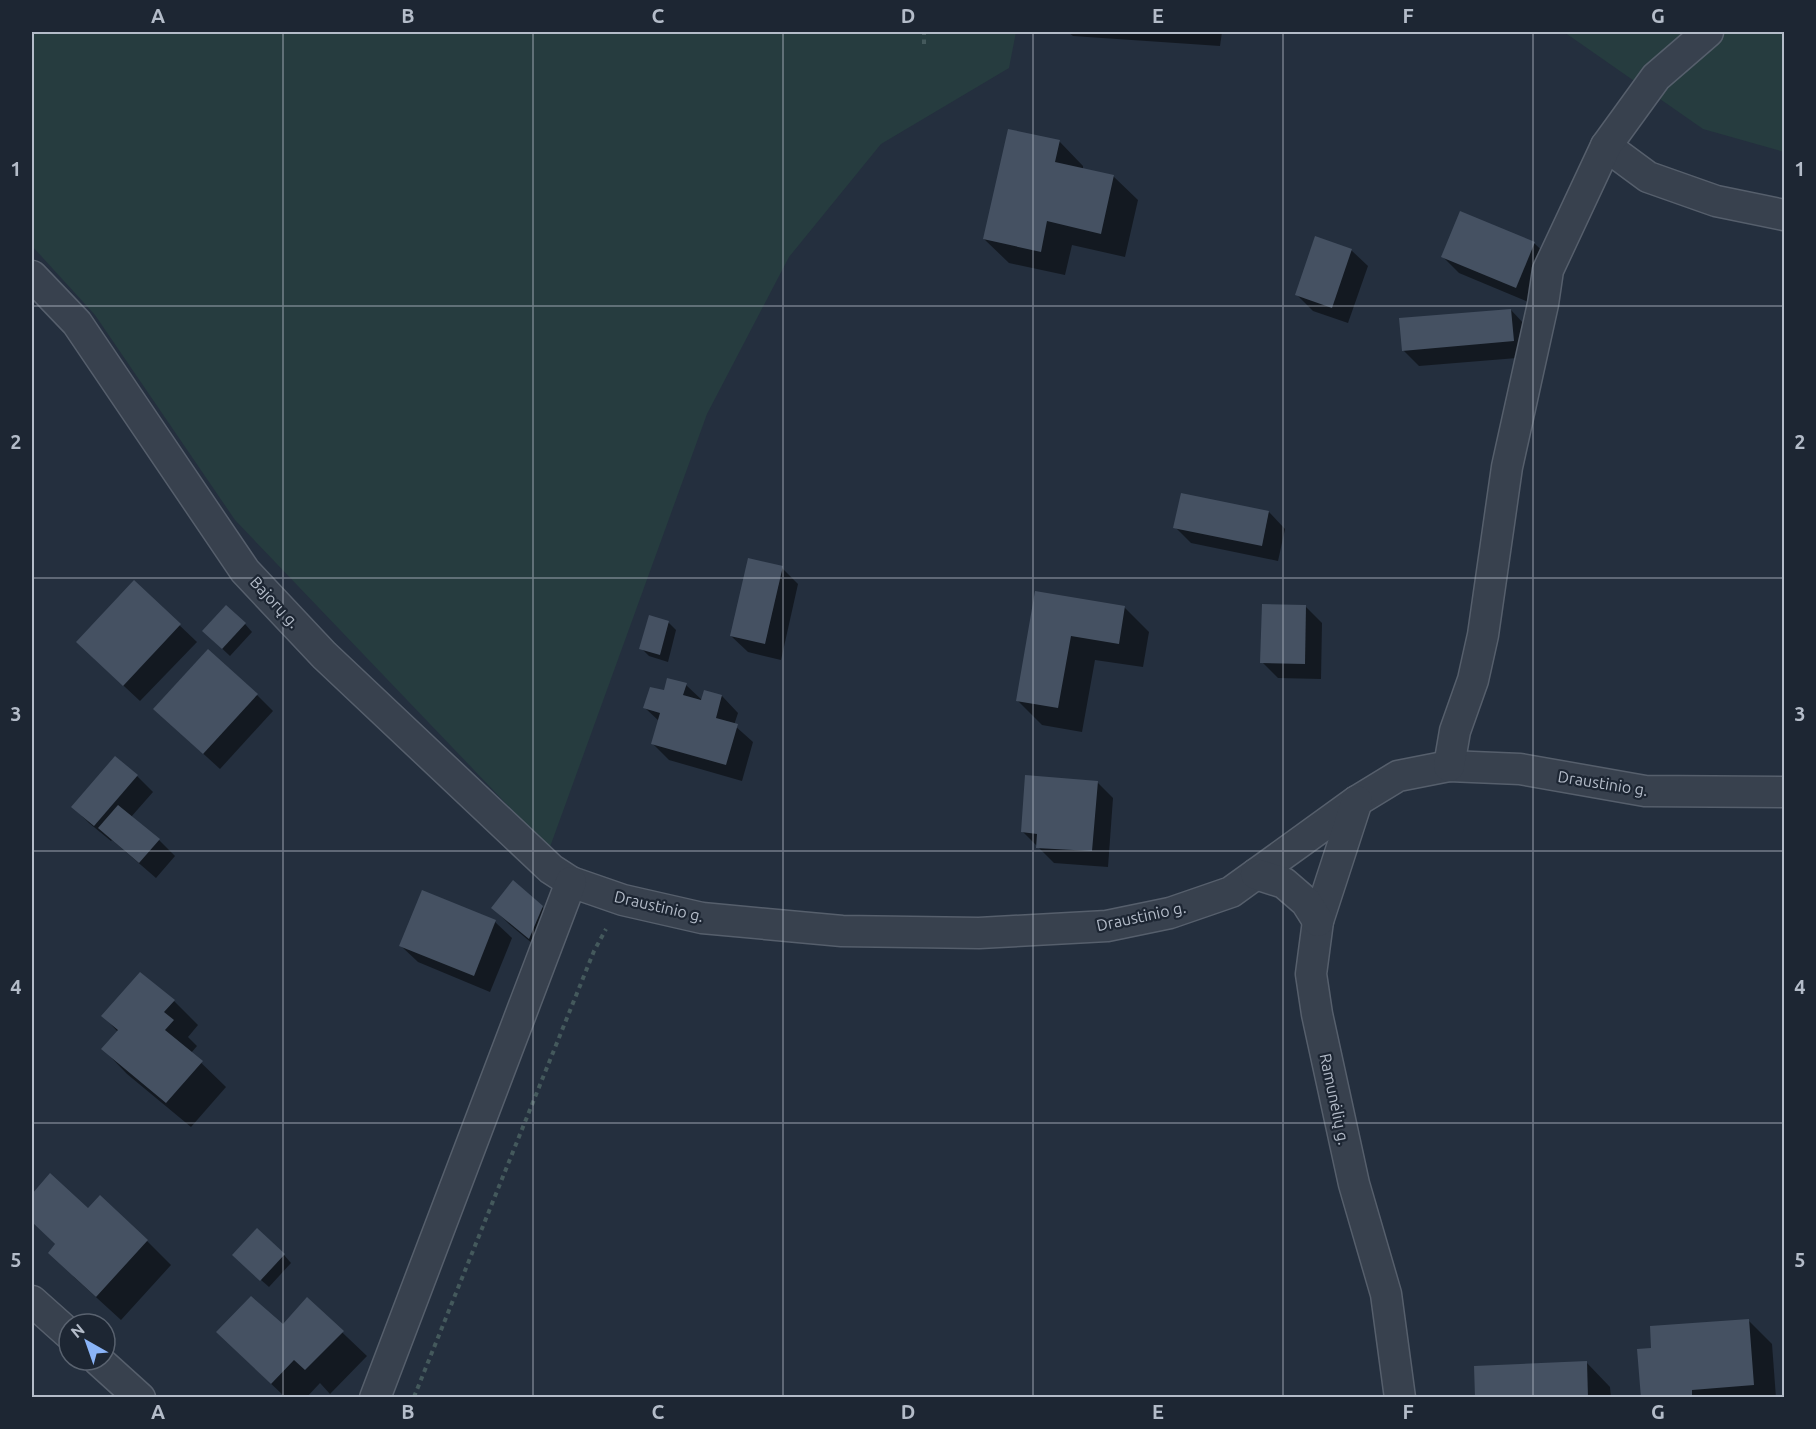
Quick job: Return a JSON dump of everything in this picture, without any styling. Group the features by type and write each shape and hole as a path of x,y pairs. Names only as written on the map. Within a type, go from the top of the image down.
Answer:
{"street":[{"path":"1449,766 1455,731 1473,680 1483,634 1507,467 1543,304 1548,270 1606,146 1656,77 1708,32"},
{"path":"1606,146 1648,177 1716,201 1785,215"},
{"name":"Bajorų g.","path":"32,276 77,323 245,571 324,656 531,851 551,869 571,882"},
{"name":"Draustinio g.","path":"571,882 623,900 702,918 830,930 979,933 1107,926 1170,913 1231,892 1357,801 1398,776 1449,766 1520,769 1645,791 1785,792"},
{"name":"Ramunėlių g.","path":"1357,801 1317,921 1311,974 1317,1014 1354,1184 1386,1294 1400,1398"},
{"path":"1256,874 1284,883 1306,902 1317,921"},
{"path":"375,1398 571,882"},
{"path":"32,1301 57,1323"},
{"path":"111,1372 140,1398"}],"path":[{"path":"924,32 924,44"},
{"path":"414,1398 594,951 623,900"}],"green space":[{"path":"32,32 1016,32 1009,68 881,144 789,257 707,414 550,847 235,520 95,315 32,246"},
{"path":"1564,32 1784,32 1784,152 1703,129"}],"building":[{"path":"1008,129 1060,140 1055,162 1114,175 1101,234 1047,221 1041,252 983,239"},
{"path":"1460,211 1535,242 1516,288 1441,257"},
{"path":"1315,236 1352,249 1332,308 1295,295"},
{"path":"1511,309 1514,341 1402,351 1399,318"},
{"path":"1181,493 1269,511 1262,546 1173,528"},
{"path":"748,558 783,566 765,644 730,636"},
{"path":"134,580 181,624 123,686 76,642"},
{"path":"1035,591 1125,606 1119,644 1071,636 1058,708 1016,701"},
{"path":"1262,604 1306,605 1305,664 1260,663"},
{"path":"226,605 246,623 222,649 202,631"},
{"path":"649,615 669,621 660,655 639,649"},
{"path":"208,649 258,694 203,754 153,709"},
{"path":"667,678 687,683 683,695 701,700 704,690 722,695 716,718 738,724 726,765 651,744 660,713 643,708 650,687 664,690"},
{"path":"115,756 138,775 94,826 71,807"},
{"path":"1025,775 1098,781 1092,851 1036,848 1037,834 1021,832"},
{"path":"118,805 160,839 139,863 98,828"},
{"path":"513,880 543,906 529,939 491,908"},
{"path":"422,890 496,920 474,976 399,946"},
{"path":"140,972 175,1000 164,1012 174,1020 165,1030 203,1061 166,1103 101,1049 118,1030 101,1016"},
{"path":"50,1173 88,1208 100,1195 148,1240 96,1297 48,1253 55,1244 32,1222 32,1194"},
{"path":"257,1228 285,1254 260,1281 232,1255"},
{"path":"251,1296 283,1324 307,1297 344,1331 305,1370 294,1360 271,1384 216,1332"},
{"path":"1749,1319 1754,1385 1692,1390 1692,1398 1641,1398 1637,1349 1651,1348 1650,1326"},
{"path":"1587,1361 1588,1398 1475,1398 1474,1366"}]}
